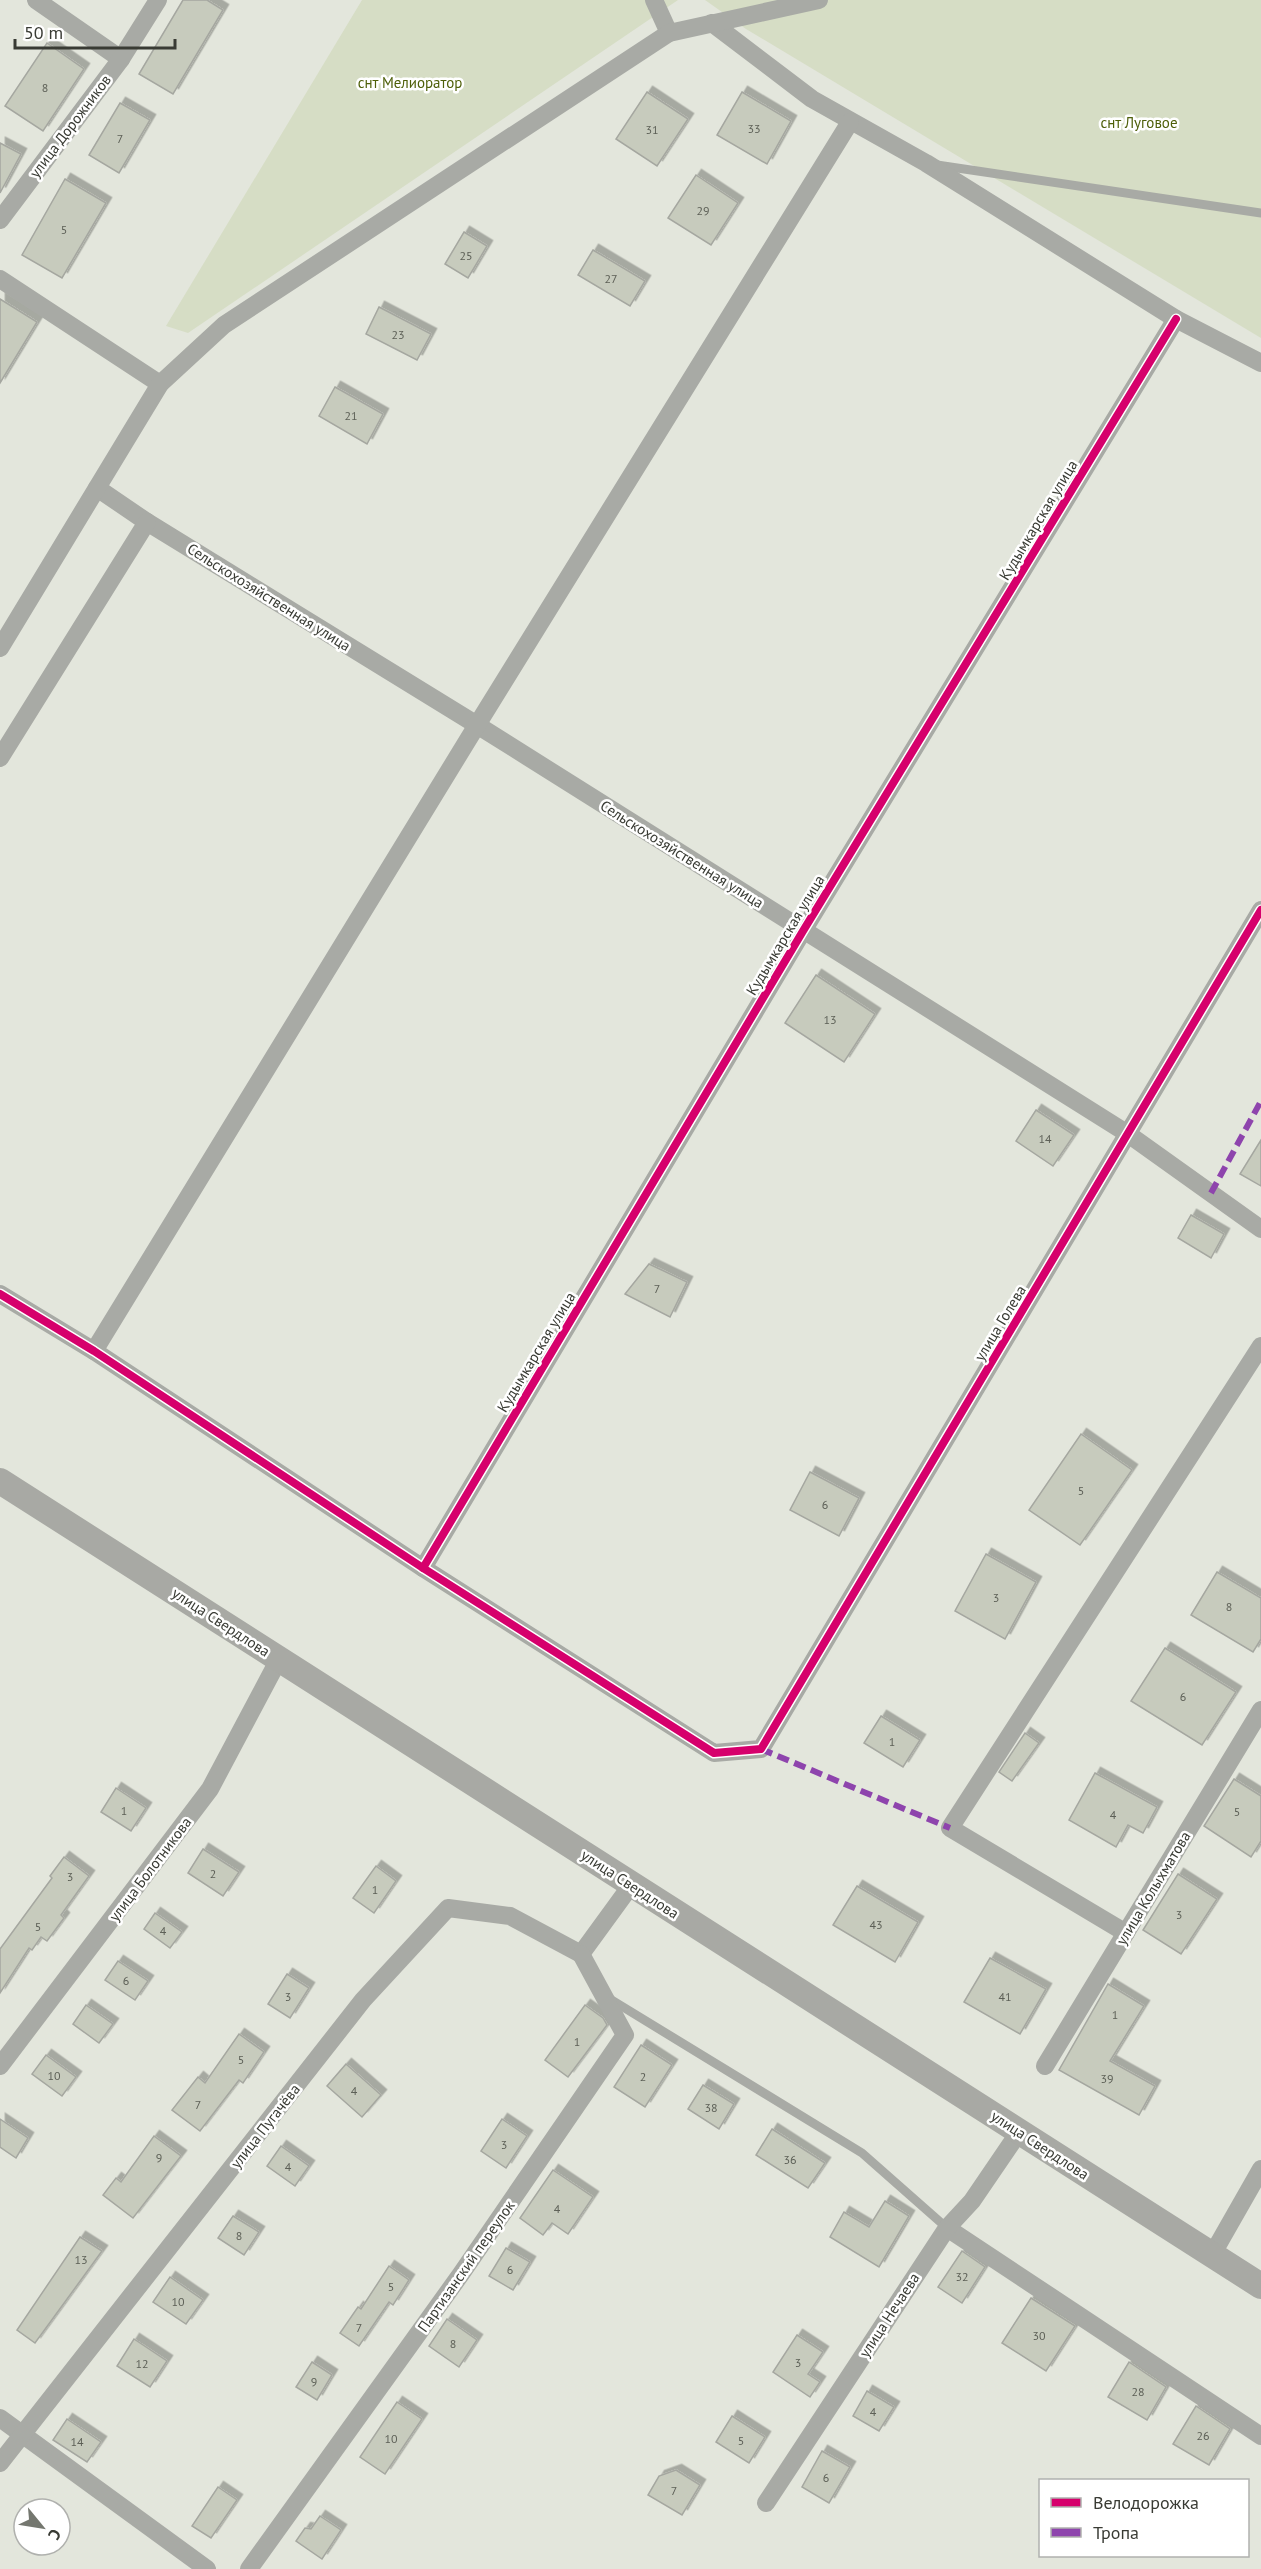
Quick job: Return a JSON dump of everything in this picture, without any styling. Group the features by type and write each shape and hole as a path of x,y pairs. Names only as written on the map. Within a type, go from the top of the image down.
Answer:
{"main road":[{"name":"улица Свердлова","path":"0,1481 1261,2286"}],"street":[{"path":"36,0 121,59"},
{"name":"улица Дорожников","path":"0,220 121,59 158,0"},
{"path":"654,0 669,33"},
{"path":"0,648 160,384 224,325 669,33 819,0"},
{"path":"712,23 812,99 926,163 1176,320 1261,363"},
{"path":"94,1351 850,122"},
{"path":"0,279 160,384"},
{"name":"Кудымкарская улица","path":"423,1568 803,931 1176,320"},
{"name":"Сельскохозяйственная улица","path":"97,488 147,522 1128,1134 1261,1229"},
{"path":"0,758 147,522"},
{"name":"улица Голева","path":"423,1568 714,1753 761,1749 1261,910"},
{"path":"0,1294 94,1351 423,1568"},
{"path":"1126,1933 950,1828 1261,1346"},
{"name":"улица Болотникова","path":"0,2066 210,1789 279,1659"},
{"name":"улица Колыхматова","path":"1045,2066 1261,1710"},
{"path":"581,1954 632,1884"},
{"name":"улица Пугачёва","path":"0,2463 363,2000 448,1908 510,1916 581,1954"},
{"name":"Партизанский переулок","path":"249,2569 454,2284 626,2035 581,1954"},
{"name":"улица Нечаева","path":"766,2503 947,2228 972,2200 1019,2132"},
{"path":"1212,2255 1261,2169"},
{"path":"947,2228 1261,2436"},
{"path":"0,2418 207,2569"}],"lane":[{"path":"926,163 1261,213"},
{"path":"603,1995 862,2153 947,2228"}],"green space":[{"name":"снт Мелиоратор","path":"362,0 678,0 188,333 166,326"},
{"name":"снт Луговое","path":"705,0 1261,0 1261,338 746,29"}],"building":[{"path":"183,0 207,0 223,10 173,94 139,74"},
{"path":"47,43 84,69 43,131 5,106"},
{"path":"647,92 688,119 657,166 616,139"},
{"path":"742,92 791,121 767,164 717,135"},
{"path":"120,103 150,120 119,173 89,155"},
{"path":"0,143 21,154 0,193"},
{"path":"696,175 738,203 711,245 668,218"},
{"path":"65,179 106,203 62,278 22,255"},
{"path":"464,232 487,246 468,278 445,264"},
{"path":"593,250 645,281 630,306 578,275"},
{"path":"0,299 37,322 0,383"},
{"path":"379,307 431,334 417,360 366,334"},
{"path":"335,387 383,414 367,444 319,416"},
{"path":"816,975 875,1014 844,1062 785,1023"},
{"path":"1036,1110 1074,1135 1053,1166 1016,1141"},
{"path":"1261,1140 1261,1186 1240,1174"},
{"path":"1191,1215 1224,1234 1211,1258 1178,1238"},
{"path":"649,1264 687,1282 670,1317 625,1294"},
{"path":"1081,1434 1132,1470 1080,1545 1029,1510"},
{"path":"810,1472 859,1498 839,1536 790,1510"},
{"path":"986,1554 1036,1582 1005,1639 955,1611"},
{"path":"1217,1572 1261,1598 1261,1639 1253,1652 1191,1615"},
{"path":"1165,1648 1236,1692 1202,1745 1131,1701"},
{"path":"881,1716 920,1740 903,1767 864,1743"},
{"path":"1025,1733 1039,1743 1012,1781 999,1772"},
{"path":"1095,1773 1157,1807 1143,1833 1128,1825 1116,1847 1069,1820"},
{"path":"1234,1779 1261,1796 1261,1841 1251,1857 1204,1826"},
{"path":"116,1788 146,1808 131,1831 101,1812"},
{"path":"203,1849 239,1872 223,1896 188,1873"},
{"path":"64,1857 89,1876 61,1915 64,1918 47,1941 41,1937 32,1950 29,1948 0,1993 0,1949 52,1878 50,1876"},
{"path":"376,1866 396,1881 374,1913 353,1898"},
{"path":"1178,1874 1217,1899 1181,1954 1143,1930"},
{"path":"857,1886 918,1922 895,1962 833,1925"},
{"path":"155,1913 182,1932 170,1948 144,1929"},
{"path":"990,1958 1046,1989 1020,2034 964,2002"},
{"path":"118,1961 148,1981 135,2000 105,1980"},
{"path":"287,1974 309,1988 290,2018 268,2004"},
{"path":"1108,1984 1144,2006 1110,2061 1155,2086 1139,2115 1059,2070"},
{"path":"86,2005 113,2024 99,2043 73,2024"},
{"path":"585,2005 603,2018 607,2025 568,2077 545,2060"},
{"path":"239,2034 264,2052 243,2083 239,2080 200,2131 172,2110 198,2077 205,2083"},
{"path":"641,2045 672,2065 645,2107 614,2087"},
{"path":"46,2055 76,2077 62,2096 32,2074"},
{"path":"346,2064 381,2095 362,2117 327,2086"},
{"path":"703,2085 734,2104 719,2129 688,2109"},
{"path":"0,2119 28,2138 16,2158 0,2147"},
{"path":"502,2119 527,2136 506,2168 481,2151"},
{"path":"772,2129 825,2163 808,2188 756,2155"},
{"path":"154,2136 181,2156 133,2218 103,2195 116,2178 121,2182"},
{"path":"281,2146 309,2166 295,2186 267,2166"},
{"path":"553,2170 593,2197 568,2234 552,2223 543,2235 520,2218"},
{"path":"885,2201 909,2216 879,2267 830,2237 844,2212 869,2227"},
{"path":"233,2216 259,2232 244,2255 218,2238"},
{"path":"80,2237 102,2251 35,2343 17,2330"},
{"path":"506,2248 530,2262 513,2290 489,2276"},
{"path":"962,2251 985,2267 962,2303 938,2287"},
{"path":"389,2266 409,2280 393,2305 389,2302 359,2346 340,2333 358,2307 361,2309"},
{"path":"170,2277 203,2300 186,2324 153,2302"},
{"path":"1031,2298 1075,2326 1046,2371 1002,2343"},
{"path":"447,2319 477,2340 459,2367 429,2346"},
{"path":"797,2335 823,2352 808,2374 820,2382 810,2397 773,2372"},
{"path":"134,2339 167,2361 150,2387 117,2366"},
{"path":"312,2362 332,2375 317,2400 296,2387"},
{"path":"1129,2362 1166,2387 1147,2420 1108,2397"},
{"path":"867,2391 894,2407 879,2431 853,2416"},
{"path":"397,2402 422,2419 385,2474 360,2457"},
{"path":"1196,2406 1230,2429 1209,2465 1173,2444"},
{"path":"732,2416 765,2437 749,2463 716,2442"},
{"path":"67,2419 101,2442 87,2462 53,2440"},
{"path":"822,2451 850,2467 829,2503 802,2487"},
{"path":"676,2470 700,2485 682,2515 648,2495 659,2476"},
{"path":"218,2487 237,2500 211,2538 192,2526"},
{"path":"320,2516 341,2530 322,2559 296,2541 305,2528 311,2529"}],"marked path":[{"path":"1211,1193 1261,1101"},
{"path":"761,1749 950,1828"}],"cycle path":[{"path":"423,1568 803,931 1176,319"},
{"path":"0,1294 94,1351 423,1568 714,1753 761,1749 1261,910"}]}
